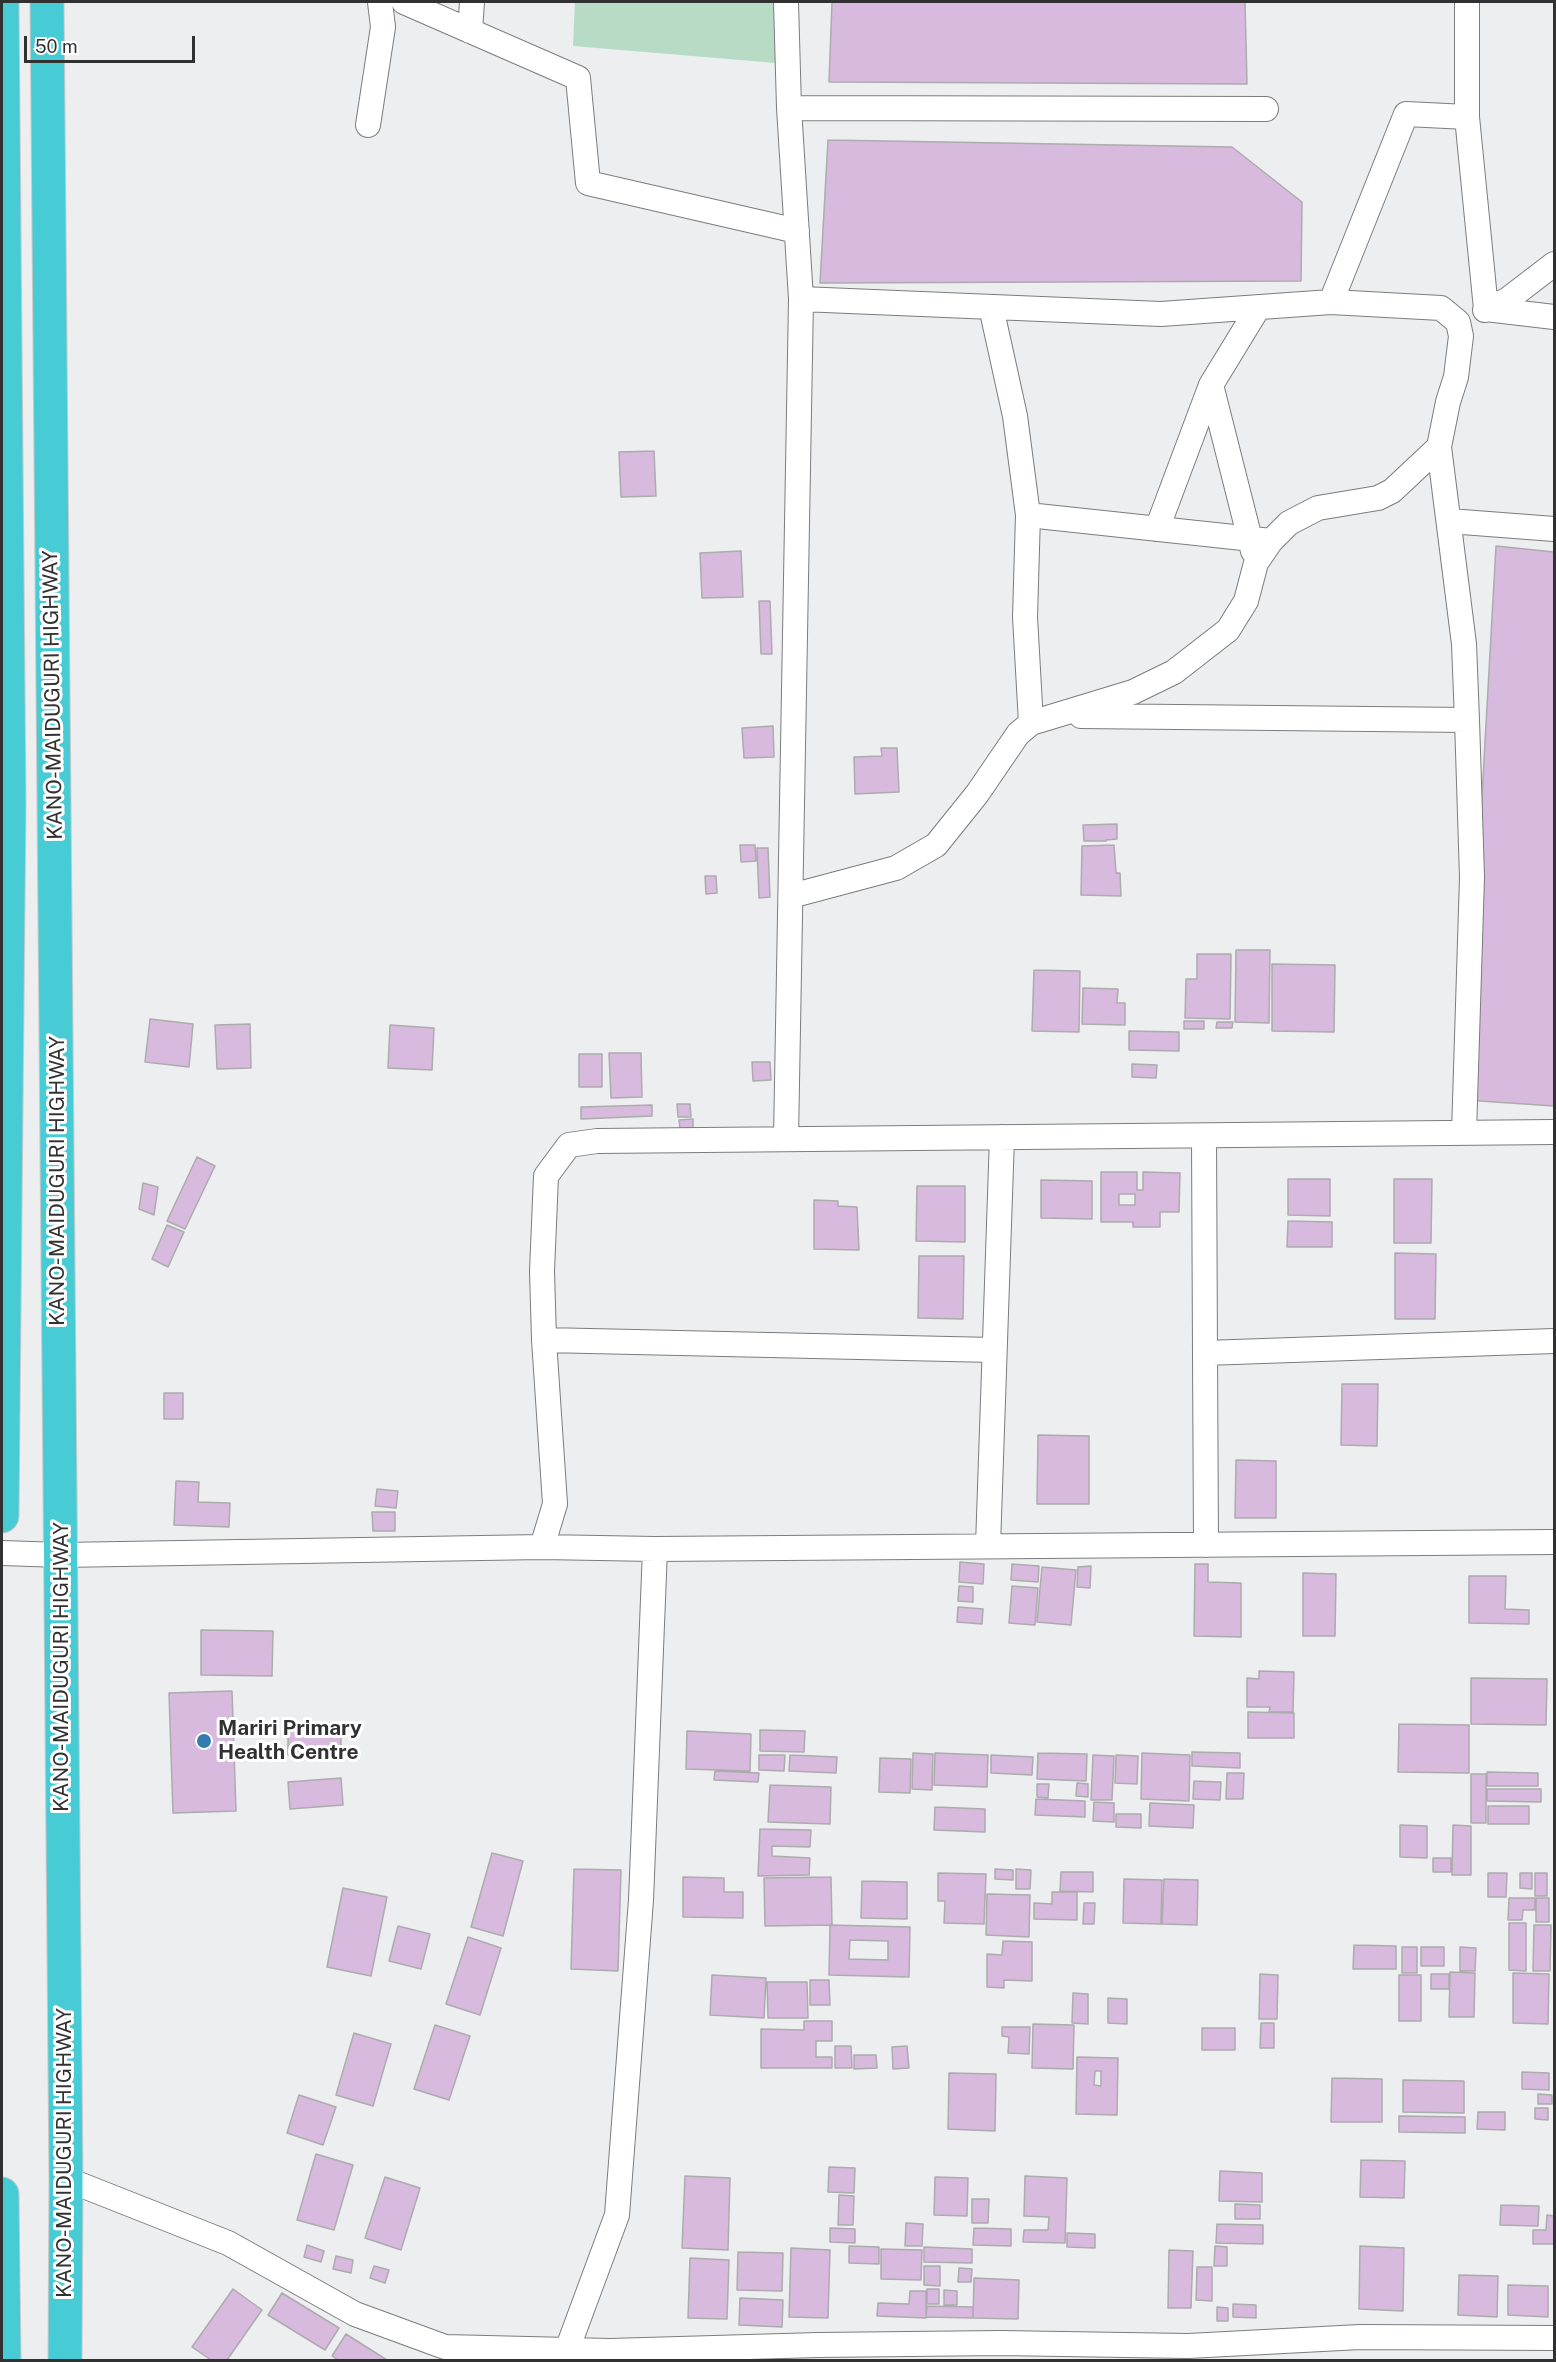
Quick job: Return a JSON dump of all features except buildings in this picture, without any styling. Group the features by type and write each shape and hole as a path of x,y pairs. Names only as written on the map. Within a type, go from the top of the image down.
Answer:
{"highway":[{"name":"KANO-MAIDUGURI HIGHWAY","path":"2,2 5,801 2,1516"},
{"name":"KANO-MAIDUGURI HIGHWAY","path":"47,2 66,2179 65,2361"},
{"path":"2,2194 4,2361"}],"street":[{"path":"368,125 383,27 380,2"},
{"path":"404,2 578,78 588,183 797,231"},
{"path":"470,31 472,2"},
{"path":"786,2 789,108 801,299 786,1139"},
{"path":"1467,2 1467,117 1486,309"},
{"path":"789,108 1266,109"},
{"path":"1331,302 1406,114 1467,117"},
{"path":"1458,322 1506,300 1554,264"},
{"path":"801,299 1161,315 1331,302 1441,308 1458,322 1461,336 1456,377 1448,402 1439,447 1464,644 1467,720 1472,877 1464,1133"},
{"path":"992,307 1015,416 1028,515 1025,617 1031,723"},
{"path":"1157,529 1211,385 1258,308"},
{"path":"1486,309 1554,316"},
{"path":"791,896 896,868 936,845 977,794 1017,734 1031,723 1133,692 1174,672 1228,630 1246,601 1260,539 1211,385"},
{"path":"1028,515 1260,539 1318,508 1378,498 1392,491 1439,447"},
{"path":"1449,521 1554,529"},
{"path":"1058,716 1467,720"},
{"path":"542,1547 555,1504 544,1340 542,1271 546,1176 569,1146 597,1141 1554,1132"},
{"path":"1204,1136 1206,1545"},
{"path":"988,1546 1002,1137"},
{"path":"544,1340 994,1350"},
{"path":"1205,1353 1554,1341"},
{"path":"2,1553 61,1555 542,1547 656,1549 1554,1542"},
{"path":"567,2350 617,2215 641,1900 656,1549"},
{"path":"66,2179 228,2243 356,2314 445,2347 567,2350 1152,2353 1188,2346 1360,2337 1554,2338"}],"green space":[{"path":"575,2 782,2 788,64 573,46"}],"place":[{"name":"Mariri Primary Health Centre","path":"204,1741"}]}
